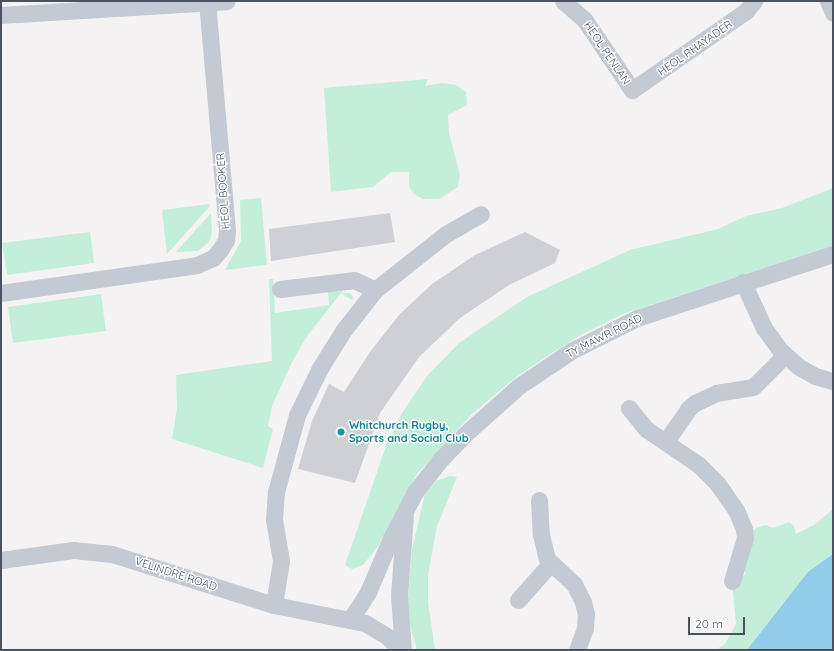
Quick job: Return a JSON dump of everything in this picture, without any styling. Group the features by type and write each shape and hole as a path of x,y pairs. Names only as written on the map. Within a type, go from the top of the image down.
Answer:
{"street":[{"path":"1,15 227,1"},
{"name":"HEOL PENLAN","path":"563,1 584,19 632,90"},
{"name":"HEOL RHAYADER","path":"632,90 746,12 754,1"},
{"path":"828,1 833,13"},
{"name":"HEOL BOOKER","path":"1,293 197,265 213,258 220,250 226,240 227,230 207,2"},
{"path":"274,605 282,561 274,506 292,428 331,348 375,290 446,234 481,214"},
{"name":"TY MAWR ROAD","path":"350,620 368,592 405,510 440,460 464,435 519,386 571,350 637,318 743,282 833,254"},
{"path":"280,289 354,280 375,290"},
{"path":"743,282 764,328 785,355 816,376 833,382"},
{"path":"666,441 688,409 695,403 716,393 753,387 785,355"},
{"path":"629,408 646,429 666,441 699,465 717,483 741,520 745,538 732,581"},
{"path":"539,500 544,551 550,564 574,584 583,602 586,614 585,628 577,650"},
{"path":"403,650 399,595 405,510"},
{"name":"VELINDRE ROAD","path":"1,560 73,550 99,552 274,605 350,620 372,627 388,637 400,650"},
{"path":"518,600 550,564"}],"green space":[{"path":"428,79 425,86 442,83 456,85 466,92 467,105 448,115 449,133 460,175 458,187 439,199 423,199 414,194 409,186 409,172 391,172 373,187 331,192 324,88"},
{"path":"833,188 833,247 625,313 586,332 552,353 516,377 472,414 417,474 378,546 363,565 352,569 345,565 387,443 402,413 427,376 459,343 527,297 630,250 718,229 746,216 782,208"},
{"path":"261,198 267,265 225,270 241,241 240,200"},
{"path":"209,204 210,206 167,254 162,210"},
{"path":"211,213 212,234 209,242 198,251 176,252"},
{"path":"90,232 94,263 7,275 2,243"},
{"path":"269,279 273,279 275,313 329,305 328,292 342,289 343,293 350,293 353,297 352,300 341,293 307,336 292,362 272,406 268,426 273,429 263,468 172,439 177,408 176,375 272,361"},
{"path":"101,294 106,331 13,343 8,307"},
{"path":"450,476 457,477 437,526 428,575 428,602 435,650 417,650 410,625 408,599 412,549 425,494 436,481"},
{"path":"833,509 833,561 790,650 704,650 717,649 725,644 736,624 732,583 746,574 742,566 748,535 756,528 766,525 773,528 789,522 794,526 796,534 814,525"}],"water":[{"path":"833,554 833,650 747,650 808,572"}],"building":[{"path":"390,213 395,242 271,261 269,229"},
{"path":"525,232 560,250 555,263 509,285 460,318 419,357 380,413 355,483 298,469 312,421 329,384 344,392 370,352 399,315 432,284 475,255"}],"place":[{"name":"Whitchurch Rugby, Sports and Social Club","path":"341,432"}]}
